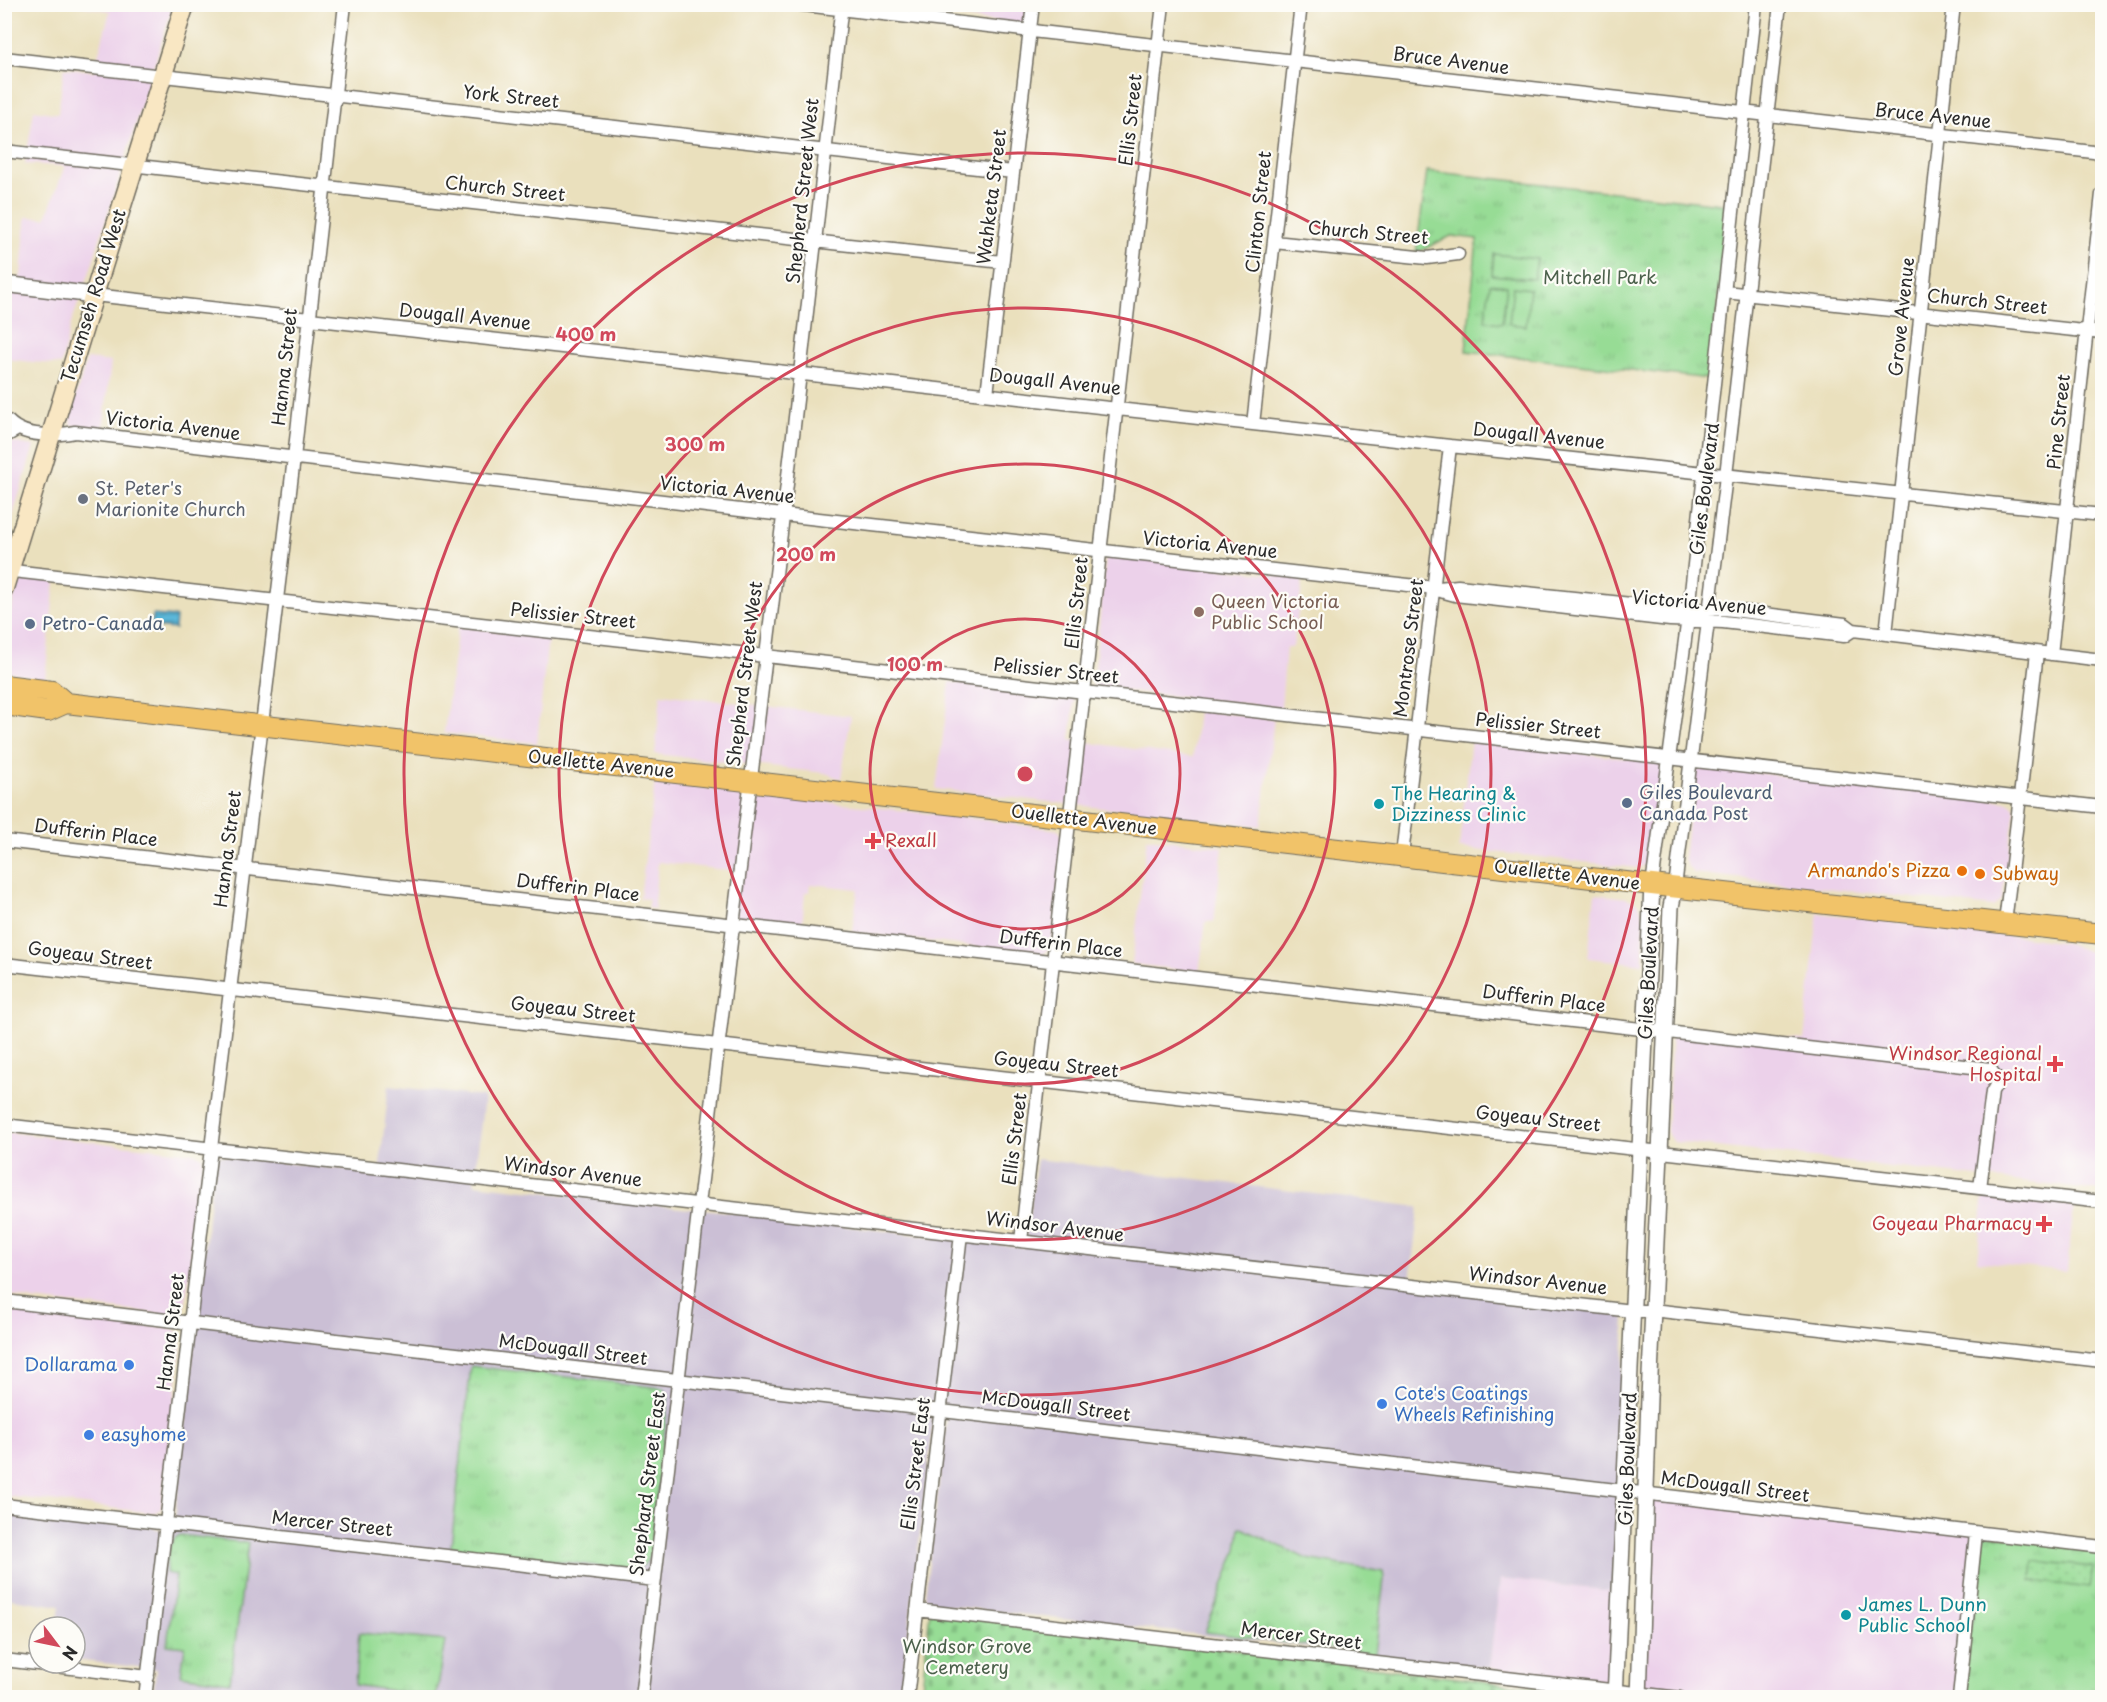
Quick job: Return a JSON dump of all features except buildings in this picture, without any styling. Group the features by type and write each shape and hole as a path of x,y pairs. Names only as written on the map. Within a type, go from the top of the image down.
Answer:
{"main road":[{"name":"Tecumseh Road West","path":"4,588 7,570 185,4"},
{"name":"Ouellette Avenue","path":"4,685 52,691 66,703"},
{"name":"Ouellette Avenue","path":"4,705 48,711 66,703 1652,885 2103,934"}],"street":[{"name":"Hanna Street","path":"145,1698 294,458 345,4"},
{"name":"Bruce Avenue","path":"795,4 842,7 1294,62 2103,153"},
{"name":"Wahketa Street","path":"987,394 1033,4"},
{"name":"Ellis Street","path":"1021,1241 1163,4"},
{"name":"Clinton Street","path":"1253,424 1301,4"},
{"name":"Giles Boulevard","path":"1615,1694 1652,885 1689,616 1756,4"},
{"name":"Giles Boulevard","path":"1639,1695 1671,906 1709,616 1780,4"},
{"name":"Grove Avenue","path":"1886,634 1954,4"},
{"name":"Shepherd Street West","path":"699,1204 800,374 842,7"},
{"name":"York Street","path":"4,58 1013,172"},
{"name":"Church Street","path":"4,151 1002,262"},
{"name":"Pine Street","path":"2051,654 2103,194"},
{"name":"Church Street","path":"1274,242 1427,258 1458,254"},
{"name":"Dougall Avenue","path":"4,284 1450,446 2103,515"},
{"name":"Church Street","path":"1725,292 2103,333"},
{"path":"4,420 16,430 4,437"},
{"name":"Victoria Avenue","path":"16,430 51,436 75,432 1435,589 1458,586 1689,616 1709,616 1725,609 1845,624 1853,630 2103,660"},
{"name":"Montrose Street","path":"1402,855 1450,446"},
{"name":"Pelissier Street","path":"7,570 2103,807"},
{"path":"2005,923 2037,653"},
{"name":"Dufferin Place","path":"4,841 1990,1069 1999,1081 1992,1092 1980,1188"},
{"name":"Goyeau Street","path":"4,964 2103,1202"},
{"name":"Windsor Avenue","path":"4,1125 1632,1311 1653,1311 2103,1361"},
{"name":"Shephard Street East","path":"641,1698 699,1204"},
{"name":"Ellis Street East","path":"907,1698 961,1234"},
{"name":"McDougall Street","path":"4,1301 2103,1547"},
{"name":"Mercer Street","path":"4,1505 655,1580"},
{"path":"1959,1698 1976,1533"},
{"name":"Mercer Street","path":"917,1610 1615,1694 1680,1698"},
{"path":"4,1660 148,1677"}],"shaded area":[{"path":"847,4 1028,5 1026,25"},
{"path":"76,5 173,5 89,274 71,323 61,365 6,359 11,297 21,275 26,217 46,218 65,166 25,164 34,110 58,114 64,68 94,71 110,11"},
{"path":"87,359 111,362 103,430 80,429 71,424 70,415"},
{"path":"5,441 34,446 5,541"},
{"name":"Queen Victoria Public School","path":"1106,555 1303,578 1293,647 1286,647 1281,708 1093,687"},
{"path":"31,577 55,581 45,679 5,671 5,633 17,587 21,578"},
{"path":"458,626 548,637 537,743 444,733"},
{"path":"950,682 1075,696 1070,740 1184,756 1193,757 1198,710 1274,719 1261,826 936,789"},
{"path":"661,694 851,716 841,779 825,773 655,754"},
{"path":"1471,740 1665,763 1652,853 1646,864 1638,868 1459,848"},
{"path":"1706,767 2006,801 2012,804 2015,810 2002,899 1993,907 1694,873 1684,858 1693,778 1696,770"},
{"path":"655,783 1059,830 1065,843 1051,946 1043,955 852,932 858,889 810,884 809,892 805,892 802,926 744,921 729,913 734,871 658,862 655,909 647,908 649,899 640,898"},
{"path":"1147,838 1223,847 1214,922 1206,921 1199,972 1132,964"},
{"path":"1595,894 1627,898 1639,904 1644,918 1643,964 1588,958"},
{"path":"1818,913 2066,943 2090,952 2102,953 2102,1191 1674,1142 1667,1132 1672,1028 1804,1040"},
{"path":"389,1086 484,1097 474,1184 1024,1248 1037,1159 1419,1207 1410,1280 1612,1310 1625,1317 1614,1591 1500,1579 1489,1668 932,1604 926,1601 925,1594 947,1420 931,1419 933,1424 901,1697 153,1697 156,1669 87,1661 87,1615 59,1615 60,1606 5,1598 5,1511 147,1526 173,1534 215,1155 379,1173"},
{"path":"5,1132 194,1153 202,1156 185,1306 181,1315 34,1300 5,1294"},
{"path":"1984,1193 2074,1204 2067,1271 1977,1261"},
{"path":"5,1309 174,1329 179,1334 181,1345 161,1509 154,1513 5,1496"},
{"path":"1646,1494 1984,1534 1960,1697 1639,1698"},
{"path":"1500,1579 1615,1591 1611,1679 1607,1683 1489,1668"}],"green space":[{"name":"Mitchell Park","path":"1427,171 1729,205 1709,379 1466,351 1477,239 1451,236 1416,253"},
{"path":"1494,254 1537,259 1534,279 1492,275"},
{"path":"1490,284 1507,286 1502,323 1485,321"},
{"path":"1513,287 1530,289 1526,326 1509,324"},
{"path":"471,1366 663,1388 668,1398 651,1554 644,1565 630,1570 451,1547"},
{"path":"1240,1527 1307,1559 1383,1572 1375,1654 1205,1632 1237,1550"},
{"path":"1984,1534 2102,1547 2102,1697 1960,1698"},
{"path":"180,1535 248,1543 230,1682 181,1675 185,1647 167,1645 176,1575 166,1573 168,1556 172,1541"},
{"path":"2034,1561 2093,1567 2090,1588 2032,1581"},
{"name":"Windsor Grove Cemetery","path":"930,1611 1607,1697 921,1698"},
{"path":"359,1633 446,1641 436,1697 355,1685"}],"water":[{"path":"153,615 176,617 175,629 151,627"}],"place":[{"name":"St. Peter's Marionite Church","path":"83,499"},
{"name":"Queen Victoria Public School","path":"1199,612"},
{"name":"Petro-Canada","path":"30,624"},
{"name":"Giles Boulevard Canada Post","path":"1627,803"},
{"name":"The Hearing & Dizziness Clinic","path":"1379,804"},
{"name":"Rexall","path":"873,841"},
{"name":"Armando's Pizza","path":"1962,871"},
{"name":"Subway","path":"1980,874"},
{"name":"Windsor Regional Hospital","path":"2055,1064"},
{"name":"Goyeau Pharmacy","path":"2044,1224"},
{"name":"Dollarama","path":"129,1365"},
{"name":"Cote's Coatings Wheels Refinishing","path":"1382,1404"},
{"name":"easyhome","path":"89,1435"},
{"name":"James L. Dunn Public School","path":"1846,1615"}]}
